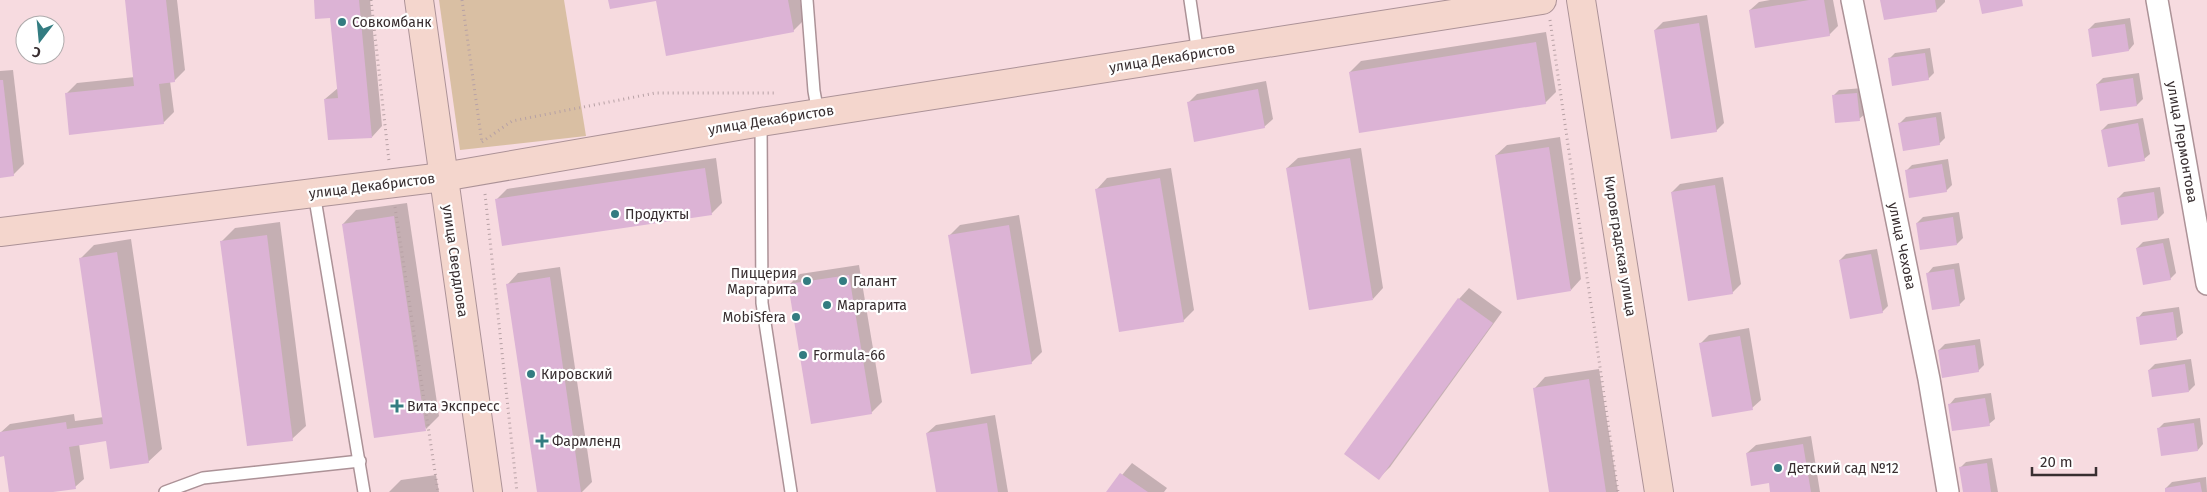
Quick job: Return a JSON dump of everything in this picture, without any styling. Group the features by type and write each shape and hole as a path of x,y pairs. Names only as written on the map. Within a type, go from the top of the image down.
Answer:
{"main road":[{"name":"улица Свердлова","path":"419,0 488,492"},
{"name":"Кировградская улица","path":"1581,0 1658,492"},
{"name":"улица Декабристов","path":"0,232 443,177 761,122 816,102 1198,54 1545,5"}],"street":[{"name":"улица Чехова","path":"1852,0 1930,379 1948,492"},
{"name":"улица Лермонтова","path":"2157,0 2207,284"}],"lane":[{"path":"807,0 816,102"},
{"path":"1190,0 1198,54"},
{"path":"761,122 762,304 791,492"},
{"path":"314,193 364,492"},
{"path":"165,492 202,478 360,462"}],"path":[{"path":"371,0 391,184 438,492"},
{"path":"462,0 482,142 482,170 517,492"},
{"path":"1545,5 1618,492"},
{"path":"482,142 512,121 655,93 816,102"}],"shaded area":[{"path":"439,0 564,0 586,136 460,150"}],"building":[{"path":"125,0 166,0 175,82 159,84 164,124 69,135 65,93 134,86"},
{"path":"314,0 359,0 372,138 328,140 324,99 338,98 330,18 315,19"},
{"path":"608,0 788,0 794,32 666,56 656,1 610,9"},
{"path":"1809,0 1824,0 1830,36 1755,48 1749,10"},
{"path":"1880,0 1935,0 1937,12 1884,20"},
{"path":"1979,0 2022,0 2023,6 1982,14"},
{"path":"1699,23 1717,132 1671,139 1654,30"},
{"path":"2125,24 2129,51 2092,57 2088,29"},
{"path":"1536,42 1546,104 1359,133 1349,72"},
{"path":"1925,53 1929,80 1892,86 1888,58"},
{"path":"2133,78 2137,106 2100,111 2096,84"},
{"path":"0,80 3,80 14,176 0,178"},
{"path":"1258,89 1265,128 1194,142 1187,102"},
{"path":"1857,93 1860,121 1835,123 1832,95"},
{"path":"1936,117 1940,145 1903,151 1898,123"},
{"path":"2138,123 2145,161 2108,167 2101,130"},
{"path":"1549,147 1571,291 1517,300 1495,155"},
{"path":"1350,158 1373,300 1309,310 1286,168"},
{"path":"1942,164 1947,192 1909,198 1905,170"},
{"path":"705,168 712,215 502,246 495,199"},
{"path":"1160,178 1184,322 1119,332 1095,189"},
{"path":"1715,185 1733,294 1688,301 1671,192"},
{"path":"2154,192 2158,220 2121,225 2117,198"},
{"path":"394,216 426,431 374,438 342,224"},
{"path":"1953,217 1957,245 1920,250 1916,223"},
{"path":"1009,225 1032,364 971,374 948,235"},
{"path":"267,235 293,441 247,446 220,241"},
{"path":"2163,243 2171,280 2143,285 2136,248"},
{"path":"117,252 149,463 110,469 106,441 69,447 76,489 53,492 9,492 4,456 0,457 0,432 66,422 67,429 103,424 79,258"},
{"path":"1871,254 1883,313 1850,319 1839,260"},
{"path":"1954,269 1960,306 1932,310 1926,273"},
{"path":"849,275 872,414 811,424 788,284"},
{"path":"550,277 581,492 537,492 506,284"},
{"path":"1458,298 1493,323 1379,480 1344,454"},
{"path":"2173,312 2177,340 2140,345 2136,317"},
{"path":"1740,336 1753,410 1712,417 1699,343"},
{"path":"1975,345 1979,372 1942,378 1938,350"},
{"path":"2185,364 2189,392 2152,397 2148,370"},
{"path":"1589,379 1606,492 1549,492 1533,388"},
{"path":"1985,398 1990,426 1952,431 1948,404"},
{"path":"987,423 998,492 936,492 926,433"},
{"path":"2194,423 2198,451 2161,456 2157,428"},
{"name":"Детский сад №12","path":"1803,444 1811,492 1770,492 1769,483 1751,486 1746,453"},
{"path":"1987,463 1991,492 1963,492 1959,467"},
{"path":"1120,473 1148,492 1106,492"},
{"path":"2200,482 2202,492 2165,492 2165,488"}],"place":[{"name":"Совкомбанк","path":"342,22"},
{"name":"Продукты","path":"615,214"},
{"name":"Пиццерия Маргарита","path":"807,281"},
{"name":"Галант","path":"843,281"},
{"name":"Маргарита","path":"827,305"},
{"name":"MobiSfera","path":"796,317"},
{"name":"Formula-66","path":"803,355"},
{"name":"Кировский","path":"531,374"},
{"name":"Вита Экспресс","path":"397,406"},
{"name":"Фармленд","path":"542,441"},
{"name":"Детский сад №12","path":"1778,468"}]}
